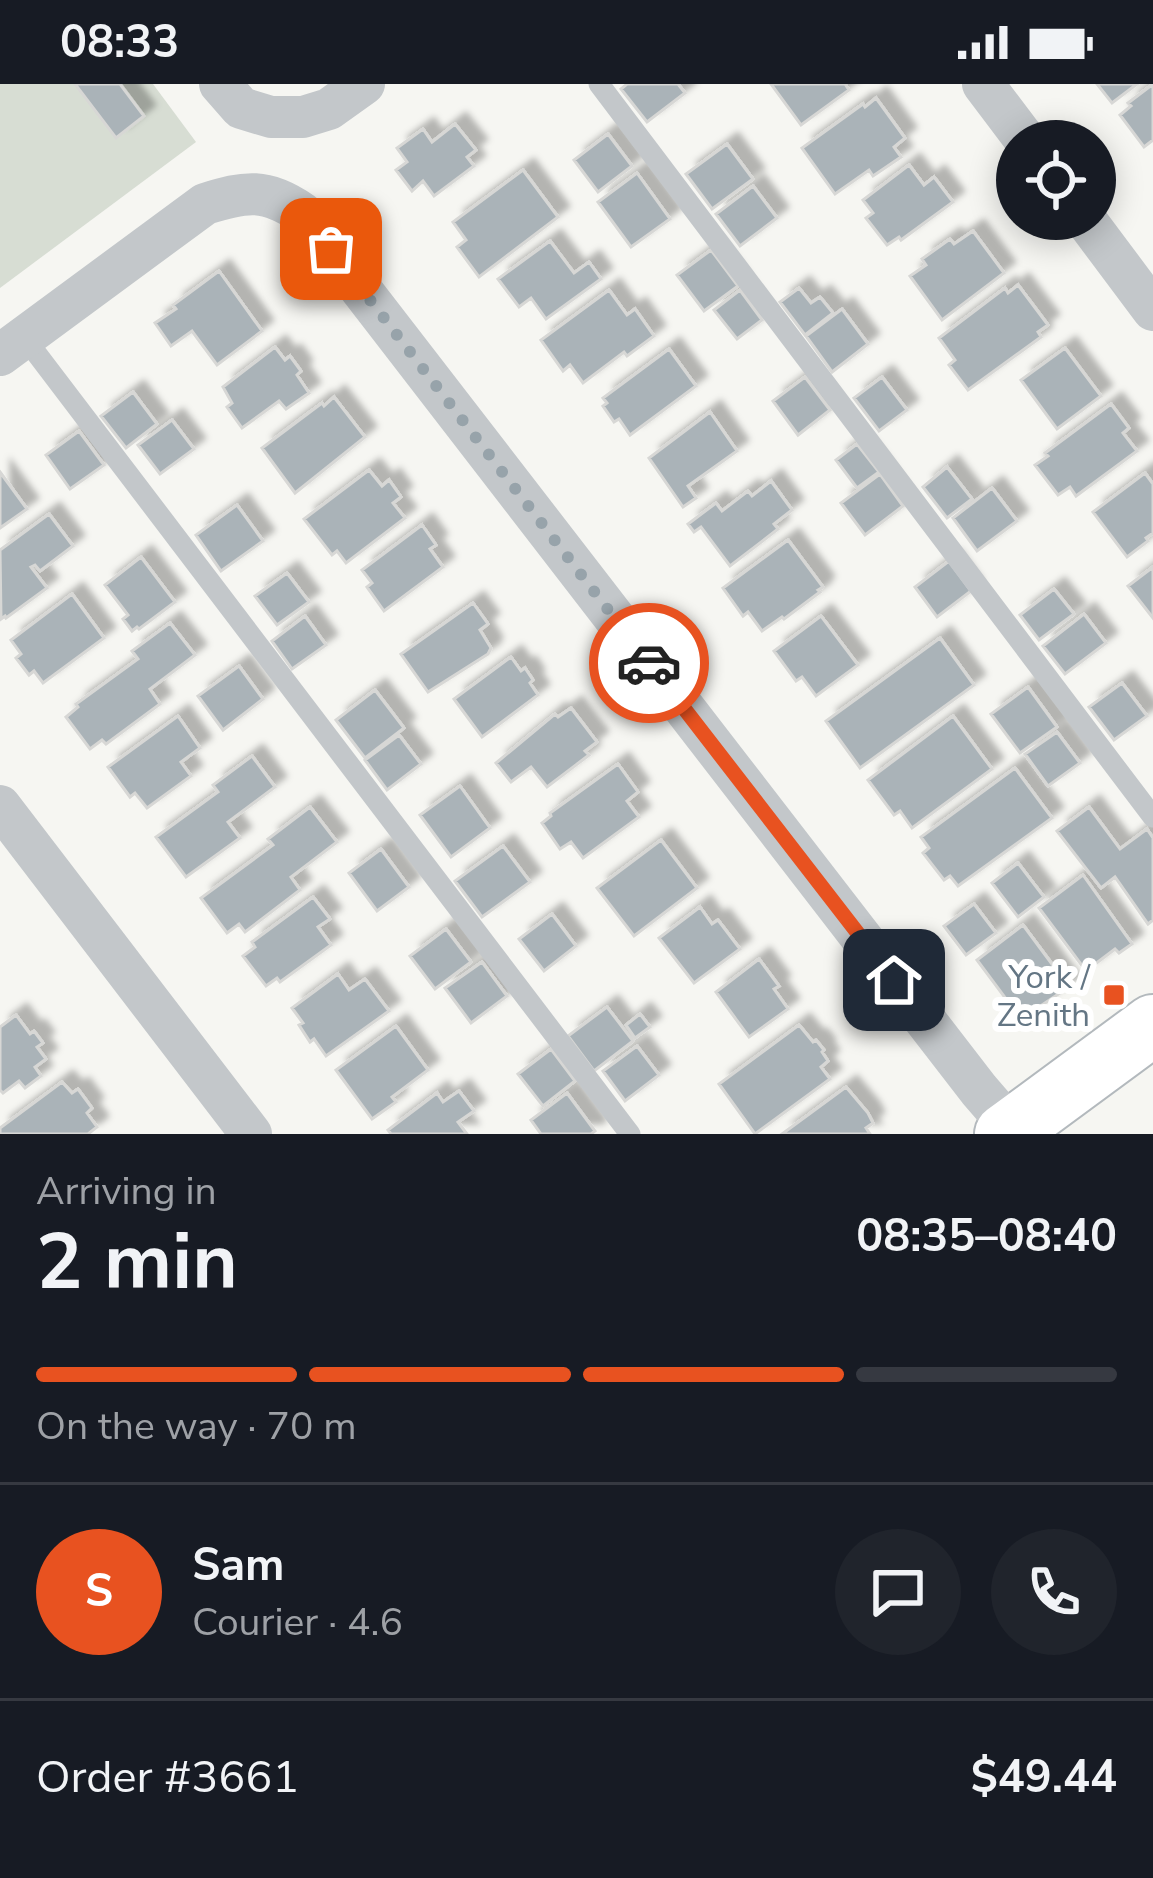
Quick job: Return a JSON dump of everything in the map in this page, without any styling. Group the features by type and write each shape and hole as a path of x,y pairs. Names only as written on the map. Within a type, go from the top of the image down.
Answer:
{"main road":[{"path":"1011,1132 1153,1025"}],"street":[{"path":"220,84 242,107 271,117 303,117 329,109 364,84"},
{"path":"983,84 1010,120"},
{"path":"12,346 206,204 259,192 302,212 1011,1132"},
{"path":"1100,240 1153,310"},
{"path":"0,806 251,1134"}],"lane":[{"path":"599,84 1153,817"},
{"path":"12,346 630,1134"}],"shaded area":[{"path":"0,84 153,84 196,142 0,288"}],"building":[{"path":"75,84 120,84 144,116 116,138"},
{"path":"627,84 678,84 685,93 647,122 621,89"},
{"path":"771,84 845,84 849,90 801,125"},
{"path":"1097,84 1137,84 1112,103"},
{"path":"1153,84 1153,140 1144,147 1120,115"},
{"path":"876,98 905,138 894,147 901,157 873,176 869,170 835,194 802,148"},
{"path":"455,124 476,150 467,157 474,166 434,196 423,181 412,191 396,170 407,162 397,148 423,129 432,142"},
{"path":"608,134 632,166 598,192 574,160"},
{"path":"727,144 753,179 712,209 686,174"},
{"path":"909,165 924,185 934,177 953,202 887,245 866,218 873,213 863,200"},
{"path":"523,170 558,217 479,277 457,247 466,240 453,222"},
{"path":"637,173 670,219 631,247 598,202"},
{"path":"753,186 777,218 740,246 716,214"},
{"path":"973,231 1004,273 942,320 910,276 926,265 922,259 950,239 954,244"},
{"path":"550,241 574,273 589,262 601,279 546,319 531,298 519,307 498,279"},
{"path":"711,250 738,286 704,311 677,275"},
{"path":"219,271 262,331 217,365 192,331 171,346 155,323"},
{"path":"1018,285 1048,325 1038,332 1041,337 968,390 949,365 955,360 939,338 1005,288 1008,293"},
{"path":"799,288 811,303 820,297 833,313 805,335 780,302"},
{"path":"609,290 627,315 635,309 654,336 583,383 570,365 563,371 541,340"},
{"path":"740,290 762,320 737,339 714,310"},
{"path":"842,309 868,344 832,372 806,336"},
{"path":"275,347 285,360 290,356 309,393 286,409 279,401 242,428 227,407 232,403 223,387"},
{"path":"1065,348 1101,396 1057,429 1021,380"},
{"path":"669,349 696,386 630,435 619,419 614,422 603,398"},
{"path":"805,377 830,410 798,435 773,401"},
{"path":"882,377 907,410 879,431 854,398"},
{"path":"133,392 157,424 126,448 101,416"},
{"path":"334,397 365,437 295,493 262,448"},
{"path":"1111,404 1129,428 1123,433 1137,451 1076,496 1070,487 1058,495 1035,465"},
{"path":"710,412 737,451 688,486 696,498 683,507 649,458"},
{"path":"172,420 194,449 160,474 138,445"},
{"path":"79,431 104,465 70,489 46,455"},
{"path":"857,444 879,472 857,488 836,460"},
{"path":"947,467 972,499 947,518 923,487"},
{"path":"369,470 382,486 389,480 401,497 393,503 405,518 346,563 337,551 332,555 304,519"},
{"path":"0,472 27,509 0,528"},
{"path":"1145,473 1153,484 1153,533 1127,557 1093,512"},
{"path":"880,474 903,506 865,535 841,503"},
{"path":"771,481 792,510 774,524 778,529 730,566 701,527 694,532 688,524 716,503 722,511"},
{"path":"992,488 1017,521 977,551 953,518"},
{"path":"237,505 263,541 221,571 196,535"},
{"path":"49,514 73,546 40,571 31,567 47,588 1,619 0,550"},
{"path":"422,525 443,567 384,611 367,587 372,583 362,570"},
{"path":"788,540 823,587 762,631 748,612 743,616 723,588"},
{"path":"141,557 175,602 132,631 123,619 128,615 105,585"},
{"path":"949,561 971,591 937,617 915,587"},
{"path":"1153,567 1153,618 1128,586"},
{"path":"287,573 309,602 277,625 255,596"},
{"path":"1054,589 1074,614 1039,640 1020,615"},
{"path":"72,594 104,638 43,683 34,671 29,675 16,658 21,654 11,640"},
{"path":"473,603 488,624 480,630 491,648 488,654 428,692 401,654"},
{"path":"1084,614 1106,643 1065,674 1043,646"},
{"path":"305,616 326,645 292,669 272,641"},
{"path":"821,616 858,665 816,696 802,677 796,681 774,651"},
{"path":"170,623 195,655 150,689 160,704 106,744 102,740 90,749 66,717 76,704 138,659 132,651"},
{"path":"940,638 974,685 860,768 826,721"},
{"path":"511,657 521,671 525,668 538,695 482,737 454,699"},
{"path":"239,666 263,699 223,730 198,696"},
{"path":"1122,683 1147,716 1114,740 1089,707"},
{"path":"1028,687 1057,727 1020,753 991,714"},
{"path":"375,690 404,728 365,758 336,720"},
{"path":"571,708 597,742 585,751 589,755 547,787 531,767 511,782 496,763 555,714 558,717"},
{"path":"178,716 200,748 181,762 191,776 147,808 135,793 130,797 108,767"},
{"path":"953,716 992,769 912,828 900,811 894,815 868,780"},
{"path":"1057,732 1080,763 1048,786 1025,754"},
{"path":"399,735 421,764 387,790 365,760"},
{"path":"252,756 275,787 228,822 240,838 186,877 156,837 218,792 213,785"},
{"path":"618,764 638,792 627,801 639,817 583,858 571,842 560,849 542,823"},
{"path":"1015,768 1052,818 958,886 950,876 944,880 923,853 929,848 921,837"},
{"path":"460,786 490,828 451,857 420,815"},
{"path":"310,807 337,842 291,877 300,890 245,932 239,924 227,933 201,898 273,845 268,839"},
{"path":"1089,807 1120,849 1147,829 1153,838 1153,920 1148,924 1115,877 1101,888 1057,831"},
{"path":"661,840 697,888 634,936 597,888"},
{"path":"503,846 530,882 482,917 455,881"},
{"path":"381,849 409,887 377,911 349,873"},
{"path":"1018,863 1044,897 1018,917 992,883"},
{"path":"1083,875 1132,944 1119,953 1115,949 1086,971 1039,908"},
{"path":"313,897 330,919 318,927 331,945 280,982 277,978 266,986 243,956 255,947 252,942"},
{"path":"974,904 996,933 966,955 944,926"},
{"path":"700,907 712,924 718,920 740,949 694,983 659,938"},
{"path":"552,914 576,946 544,971 519,939"},
{"path":"1023,925 1069,987 1021,1019 977,960"},
{"path":"446,929 471,962 435,989 410,956"},
{"path":"759,959 779,986 774,989 788,1009 749,1037 716,992"},
{"path":"482,962 507,996 471,1023 445,988"},
{"path":"338,974 349,990 365,979 389,1011 326,1056 314,1039 310,1042 292,1008"},
{"path":"607,1007 633,1041 594,1071 568,1036"},
{"path":"640,1014 650,1027 635,1038 626,1025"},
{"path":"16,1015 43,1043 37,1047 46,1059 35,1067 41,1076 25,1088 19,1081 3,1093 0,1027"},
{"path":"799,1025 824,1050 828,1061 821,1067 830,1079 755,1134 719,1084"},
{"path":"396,1026 428,1070 372,1119 336,1070"},
{"path":"637,1046 659,1075 625,1101 603,1071"},
{"path":"551,1049 575,1081 543,1106 518,1074"},
{"path":"62,1082 72,1093 78,1089 92,1108 87,1113 97,1127 88,1134 0,1134 0,1128"},
{"path":"846,1087 868,1113 873,1123 866,1128 870,1134 782,1134"},
{"path":"459,1091 474,1111 458,1122 467,1134 391,1134 388,1130 437,1093 443,1102"},
{"path":"567,1093 595,1131 541,1134 531,1120"}],"way so far":[{"path":"331,249 649,663"}],"place":[{"name":"York / Zenith","path":"1114,995"}],"route":[{"path":"649,663 894,980"}]}
